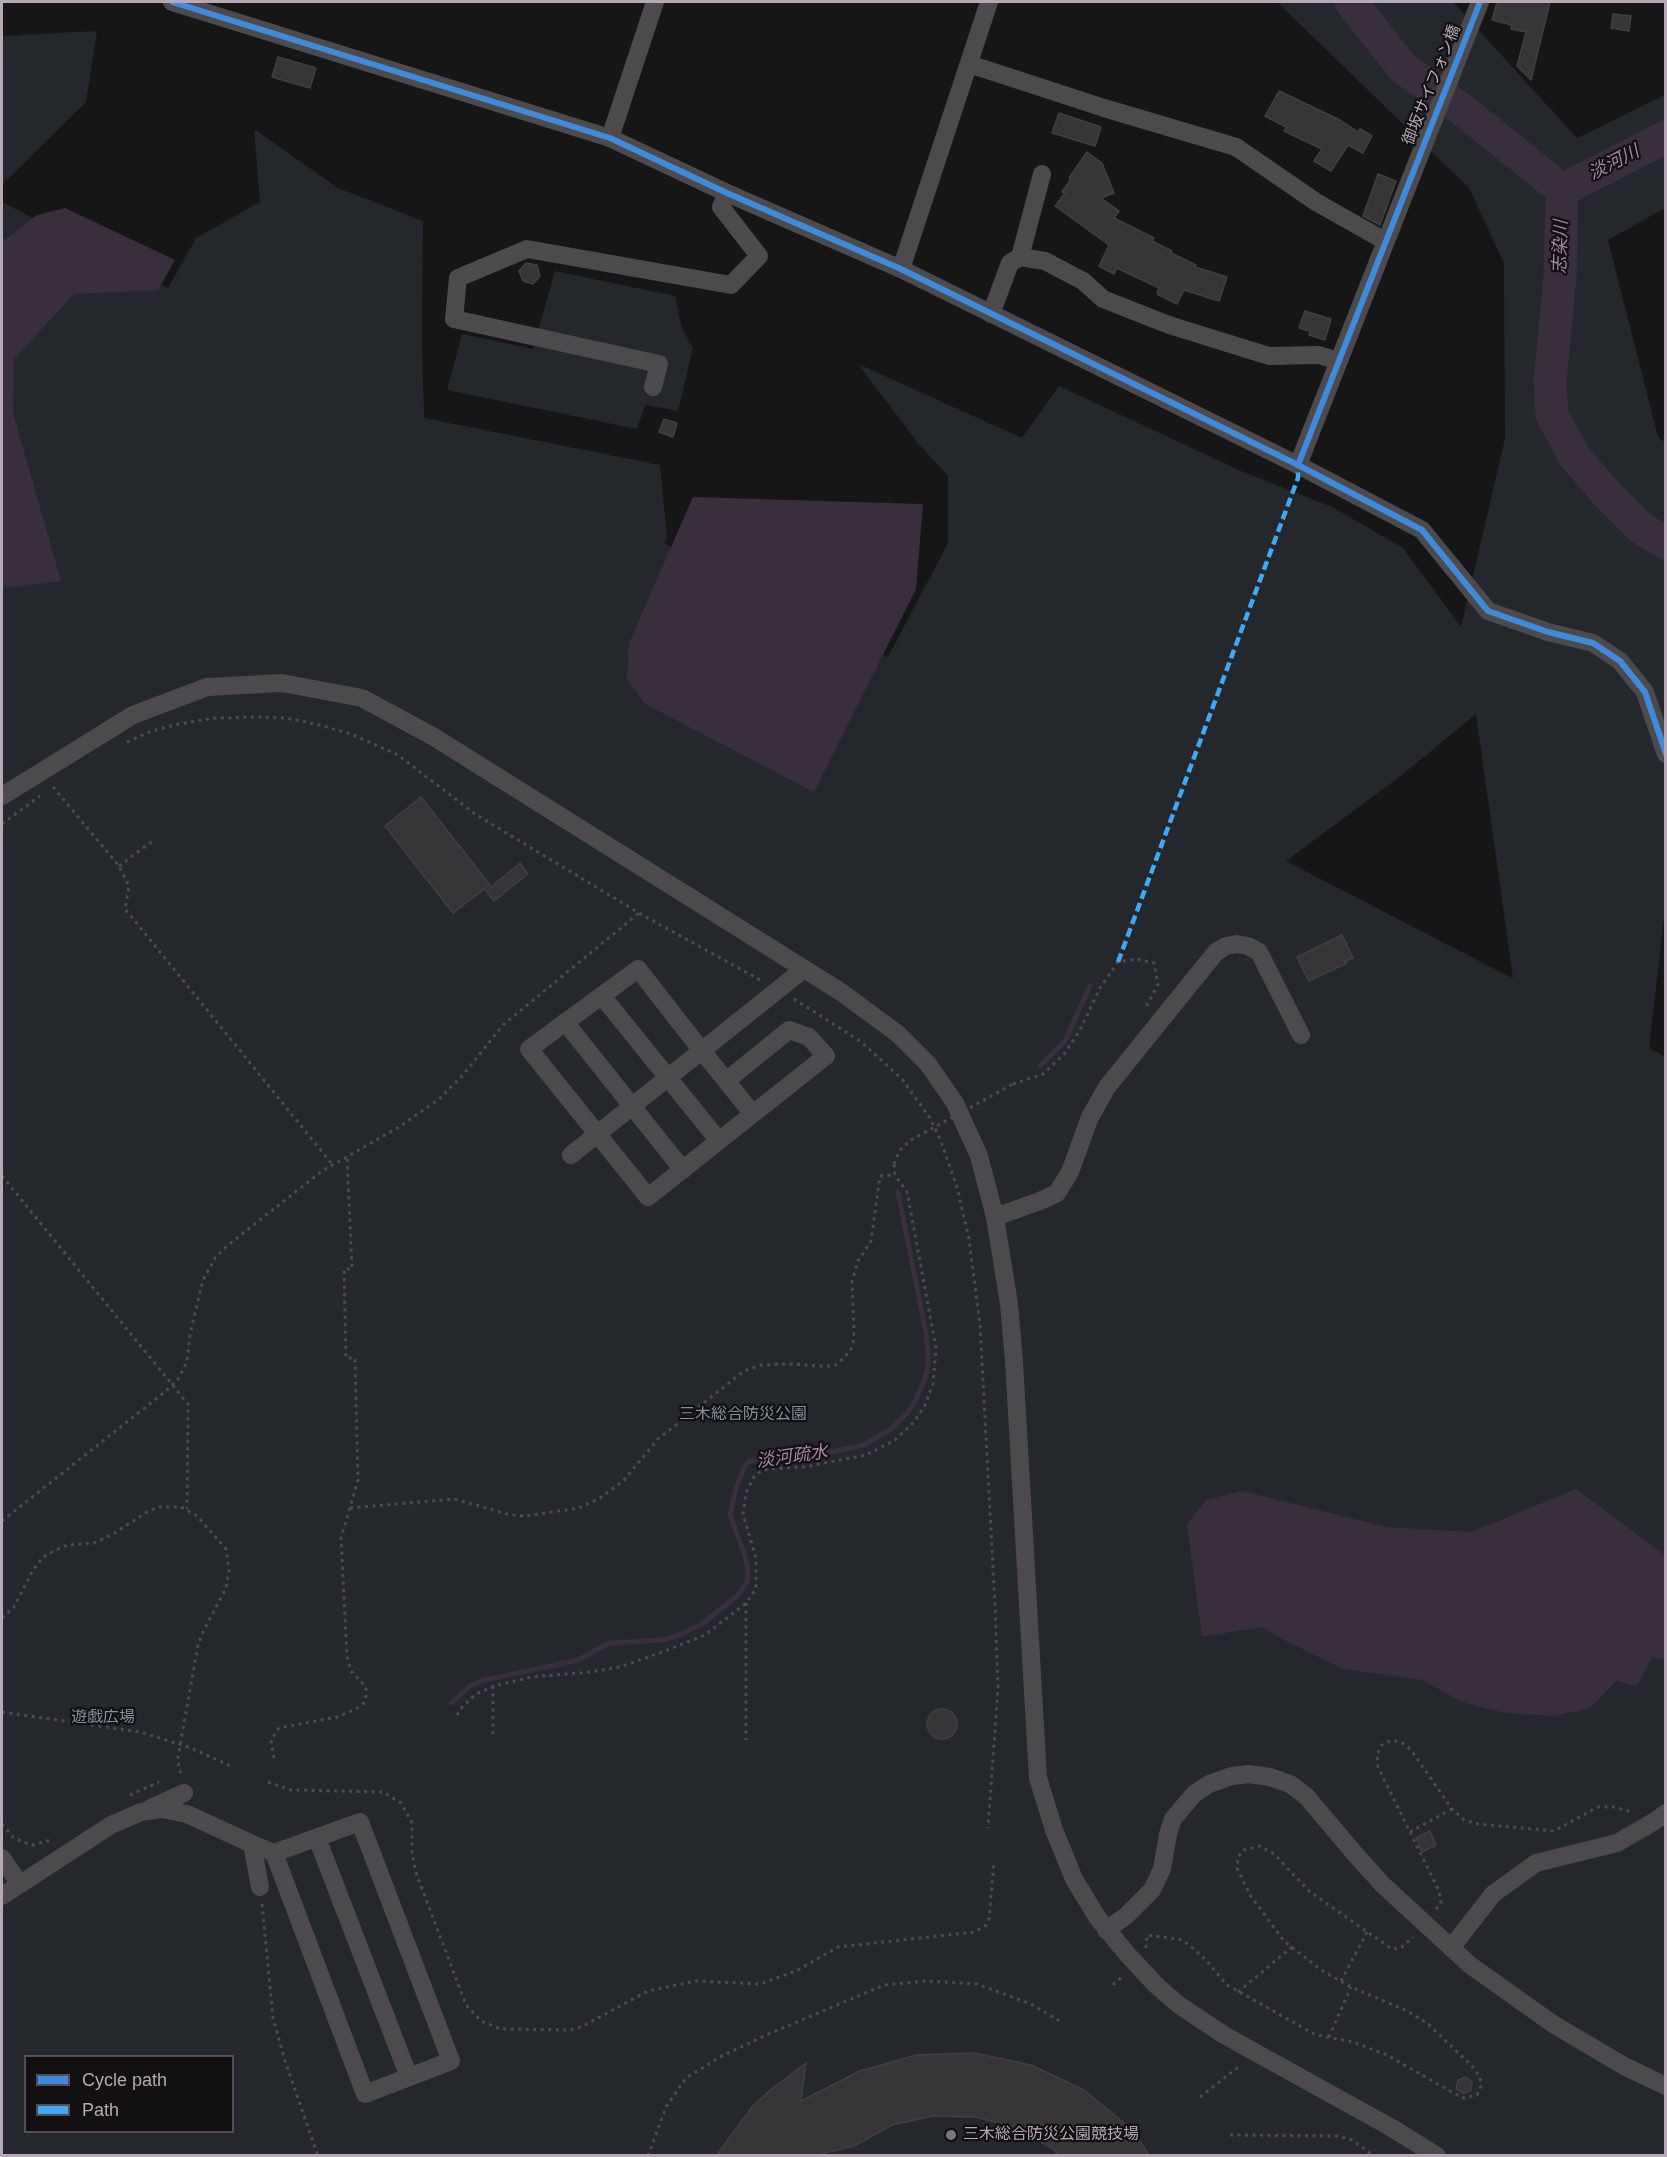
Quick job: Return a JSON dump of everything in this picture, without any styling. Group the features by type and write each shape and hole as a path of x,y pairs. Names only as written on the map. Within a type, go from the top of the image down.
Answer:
{"street":[{"path":"172,2 610,138 727,193 902,269 1298,465 1422,530 1488,611 1548,632 1593,643 1620,661 1645,692 1665,751"},
{"path":"610,138 655,2"},
{"path":"902,269 989,2"},
{"name":"御坂サイフォン橋","path":"1298,465 1478,8"},
{"path":"969,64 1104,108 1236,147 1316,202 1385,241"},
{"path":"1020,257 1042,174"},
{"path":"654,387 659,364 454,319 458,278 527,249 731,285 759,256 721,207 727,193"},
{"path":"991,314 1010,263 1020,257 1045,261 1083,280 1103,299 1168,325 1269,356 1319,355 1338,361"},
{"path":"2,796 133,715 207,687 282,683 362,698 434,737 804,969 876,1016 898,1034 928,1064 955,1103 971,1136 984,1173 995,1216 1009,1304 1014,1361 1038,1778 1064,1856 1084,1897 1106,1930 1136,1965 1173,2000 1212,2028 1392,2128 1437,2156"},
{"path":"995,1216 1057,1193 1070,1172 1090,1117 1107,1087 1216,952 1226,946 1237,944 1248,946 1259,952 1301,1035"},
{"path":"726,1081 789,1029 809,1037 826,1056 683,1170 648,1197 529,1049 638,969 702,1051 726,1081 753,1114"},
{"path":"571,1155 804,969"},
{"path":"602,996 719,1141"},
{"path":"565,1022 683,1170"},
{"path":"1106,1930 1126,1916 1152,1890 1162,1869 1171,1824 1185,1803 1201,1788 1232,1776 1249,1774 1270,1777 1298,1789 1368,1869 1470,1965 1553,2024 1624,2066 1665,2086"},
{"path":"2,1896 111,1825 184,1793"},
{"path":"141,1812 162,1809 187,1814 274,1853 360,1822 451,2061 365,2094 274,1853"},
{"path":"1451,1948 1493,1894 1536,1863 1617,1843 1665,1813"},
{"path":"317,1838 409,2077"},
{"path":"252,1844 260,1887"},
{"path":"2,1858 19,1883"}],"path":[{"path":"53,787 119,866 129,886 125,909 332,1164"},
{"path":"119,866 154,840"},
{"path":"2,1521 172,1384 184,1367 200,1288 206,1273 215,1258 239,1235 332,1164 399,1127 438,1100 463,1075 503,1025 639,913"},
{"path":"457,1715 471,1698 493,1686 531,1677 620,1667 699,1638 746,1603 756,1589 757,1569 754,1551 743,1518 743,1508 754,1477 764,1470 804,1467 855,1458 877,1451 901,1436 914,1422 929,1395 936,1369 936,1342 907,1191 895,1176 894,1164 900,1150 911,1140 1013,1084 1043,1074 1065,1053 1080,1030 1100,988 1118,962 1137,959 1154,963 1158,985 1140,1016"},
{"path":"274,1758 271,1740 279,1728 337,1717 356,1709 364,1702 366,1696 366,1687 351,1671 347,1656 341,1538 358,1480 355,1358 346,1358 344,1269 352,1269 347,1156"},
{"path":"2,1176 188,1404 187,1509"},
{"path":"350,1508 454,1499 511,1515 525,1516 579,1508 600,1498 624,1480 658,1439 744,1371 761,1365 833,1366 839,1363 853,1344 852,1282 858,1261 872,1241 880,1176 895,1176"},
{"path":"2,1618 14,1607 42,1558 52,1552 67,1545 94,1543 158,1507 176,1506 187,1509 201,1519 220,1541 228,1556 229,1570 226,1588 198,1646 180,1744 178,1762 180,1773"},
{"path":"746,1603 746,1740"},
{"path":"493,1686 493,1738"},
{"path":"2,1712 128,1730 180,1744 233,1767"},
{"path":"1145,1955 1147,1935 1183,1940 1205,1959 1227,1985 1316,2035 1353,2042 1387,2055 1464,2098 1477,2095 1481,2086 1480,2077 1472,2066 1427,2023 1405,2010 1341,1982 1321,1970 1284,1941 1250,1895 1237,1868 1238,1857 1244,1850 1260,1846 1274,1854 1309,1891 1392,1948 1401,1948 1426,1925 1441,1903 1439,1891 1378,1767 1377,1755 1382,1744 1392,1740 1402,1743 1411,1750 1452,1809 1464,1820 1478,1824 1554,1831 1598,1807 1614,1807 1628,1812 1644,1828"},
{"path":"121,1799 166,1780"},
{"path":"268,1782 291,1790 383,1792 401,1803 412,1823 415,1870 466,2005 481,2021 501,2029 570,2030 581,2027 648,1991 696,1981 760,1984 788,1974 838,1947 975,1932 986,1925 989,1919 994,1862"},
{"path":"1410,1832 1452,1809"},
{"path":"2,1824 8,1833 32,1845 52,1840"},
{"path":"260,1887 273,2018 285,2061 318,2156"},
{"path":"1341,1982 1367,1932"},
{"path":"1238,1992 1292,1947"},
{"path":"1113,1985 1128,1972"},
{"path":"648,2156 666,2107 686,2078 720,2057 764,2036 884,1985 926,1981 976,1984 1030,2004 1061,2022"},
{"path":"1329,2037 1351,1987"},
{"path":"1200,2097 1257,2054"},
{"path":"1230,2135 1338,2136 1352,2140 1374,2156"}],"green space":[{"name":"三木総合防災公園","path":"1277,2 1453,2 1577,138 1665,95 1665,208 1608,240 1658,437 1666,443 1666,900 1649,1048 1666,1057 1665,2155 2,2155 2,202 168,288 196,238 260,202 254,129 338,188 423,221 424,418 660,465 667,537 664,543 888,657 948,543 948,476 918,443 858,364 1022,438 1059,386 1241,471 1332,507 1403,548 1461,627 1505,439 1504,263 1469,188","holes":["1476,714 1513,978 1286,861 1402,775"]},
{"path":"97,31 86,102 2,185 2,36"},
{"path":"555,271 675,296 682,329 693,348 678,411 645,405 637,429 447,390 462,334 533,349"}],"shaded area":[{"path":"65,208 175,260 158,290 74,294 14,359 13,413 61,581 2,588 2,237 5,240 37,215"},
{"path":"693,497 923,504 916,589 814,792 645,704 627,679 629,643"},
{"path":"1576,1489 1665,1555 1665,1659 1652,1657 1637,1686 1616,1681 1590,1708 1555,1716 1505,1713 1462,1702 1422,1680 1343,1669 1262,1627 1202,1637 1187,1524 1206,1500 1242,1491 1386,1527 1471,1532"}],"building":[{"path":"1497,2 1550,2 1531,80 1517,66 1526,32 1511,29 1512,25 1492,20"},
{"path":"1613,14 1631,16 1629,31 1611,28"},
{"path":"278,57 316,68 310,88 272,77"},
{"path":"1279,91 1340,120 1358,132 1360,129 1372,136 1363,153 1348,145 1331,171 1314,161 1322,149 1284,131 1286,127 1265,116"},
{"path":"1059,113 1101,127 1095,146 1052,133"},
{"path":"1087,152 1102,163 1114,193 1101,198 1119,211 1114,218 1154,238 1152,241 1196,265 1195,267 1227,277 1219,301 1184,290 1177,304 1157,294 1159,288 1117,268 1114,274 1099,266 1109,245 1055,206 1065,193 1062,192 1071,179 1069,178"},
{"path":"1378,174 1396,181 1380,225 1363,216"},
{"path":"526,263 537,265 540,276 533,284 523,281 519,271"},
{"path":"1305,311 1331,319 1325,340 1309,335 1310,331 1299,328"},
{"path":"664,419 677,423 673,437 659,432"},
{"path":"421,797 490,885 453,913 385,826"},
{"path":"520,863 528,874 494,901 486,891"},
{"path":"1342,935 1353,958 1309,981 1297,957"},
{"path":"942,1709 953,1713 957,1724 953,1735 942,1739 931,1735 927,1724 931,1713"},
{"path":"1430,1831 1436,1845 1422,1852 1416,1838"},
{"path":"974,2053 1031,2065 1084,2090 1129,2127 1150,2156 1060,2156 1053,2149 1017,2128 976,2117 933,2116 892,2125 854,2146 813,2156 716,2156 752,2107 806,2063 801,2101 860,2071 916,2055"},
{"path":"1466,2077 1472,2082 1471,2090 1463,2094 1456,2089 1458,2080"}],"waterway":[{"name":"志染川","path":"1351,2 1403,68 1464,111 1562,190"},
{"name":"淡河川","path":"1562,190 1666,137"},
{"name":"志染川","path":"1562,190 1560,277 1550,382 1552,415 1574,456 1607,494 1641,528 1666,543"},
{"name":"淡河疏水","path":"1040,1066 1065,1041 1090,986"},
{"name":"淡河疏水","path":"451,1703 470,1686 481,1681 578,1660 609,1643 662,1640 702,1624 738,1595 747,1582 748,1570 745,1556 730,1515 736,1488 748,1462 758,1459 802,1458 864,1445 892,1428 908,1412 925,1379 928,1353 898,1192"}],"marked path":[{"path":"1118,962 1298,478 1298,465"}],"cycle path":[{"path":"172,2 610,138 727,193 901,269 1298,465 1422,530 1488,611 1548,632 1593,643 1620,661 1645,692 1666,754"},
{"path":"1298,465 1480,2"}],"place":[{"name":"三木総合防災公園競技場","path":"951,2135"}],"park label":[{"name":"遊戯広場","path":"103,1718"}]}
